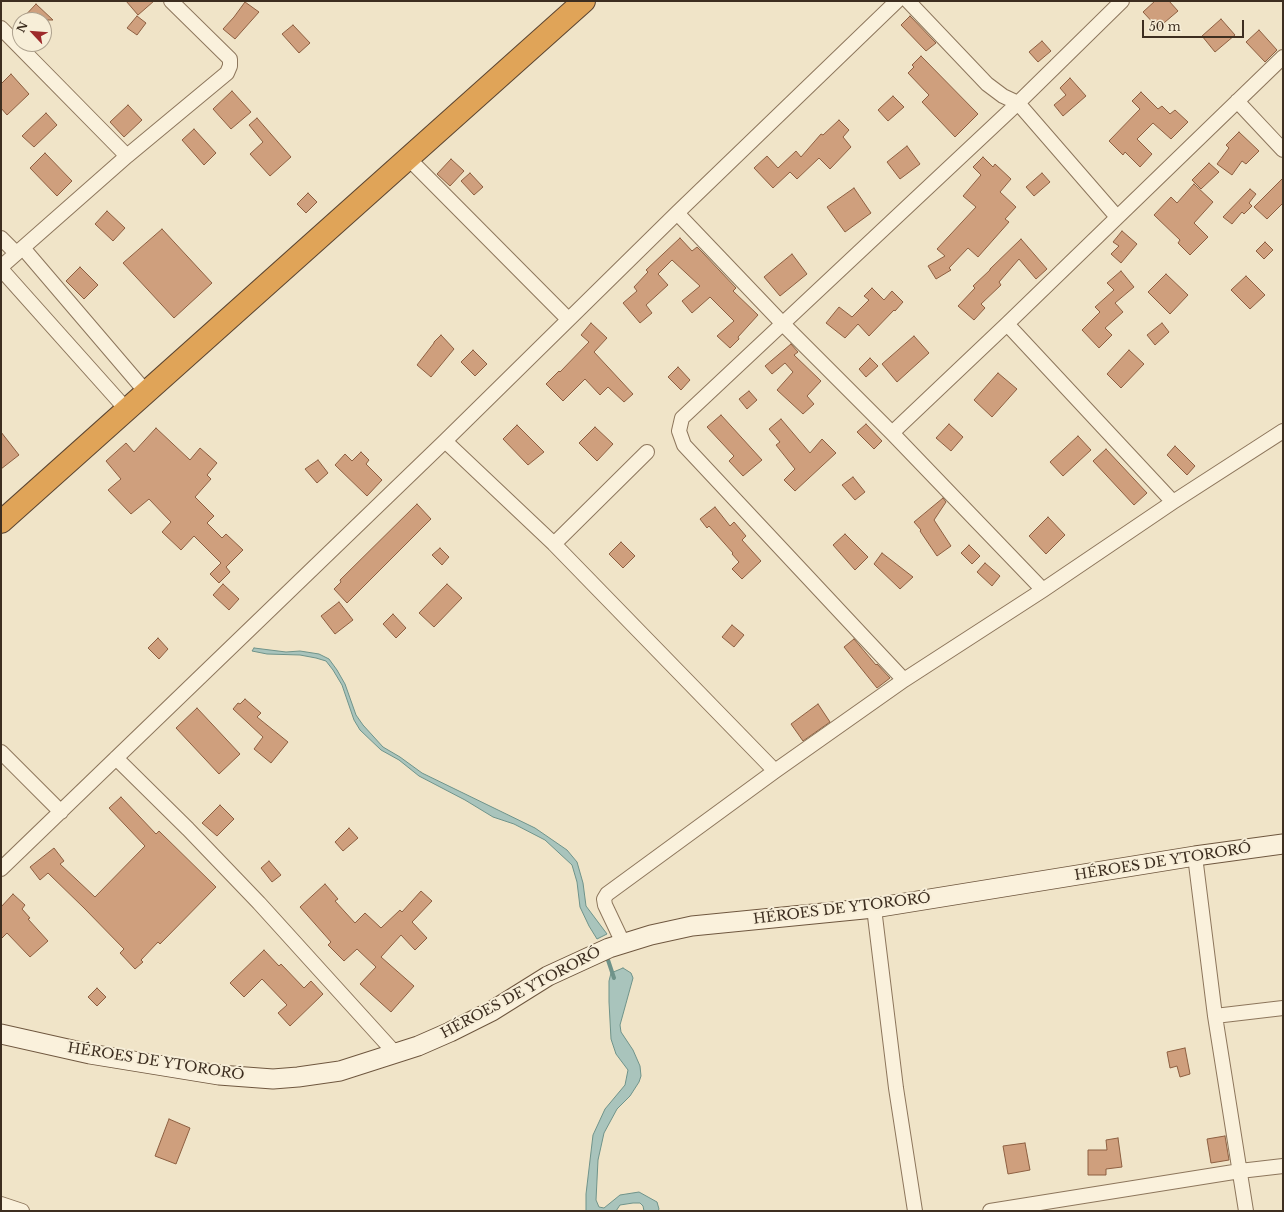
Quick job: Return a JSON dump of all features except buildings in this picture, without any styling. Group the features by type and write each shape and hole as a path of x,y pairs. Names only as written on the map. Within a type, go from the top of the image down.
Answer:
{"highway":[{"path":"1,522 584,1"}],"main road":[{"name":"HÉROES DE YTORORÓ","path":"1,1034 90,1054 219,1075 273,1079 340,1072 418,1046 457,1029 492,1011 548,976 616,945 692,926 874,908 1195,856 1283,844"}],"street":[{"path":"126,409 1,268 127,156 226,73 230,66 230,59 172,1"},
{"path":"1,869 446,441 677,212 897,1"},
{"path":"908,1 987,84 1003,96 1018,103 1117,217"},
{"path":"904,680 684,445 679,431 682,418 1018,103 1122,1"},
{"path":"1,28 127,156"},
{"path":"892,433 1283,58"},
{"path":"1237,101 1283,150"},
{"path":"408,158 568,319"},
{"path":"677,212 782,323 892,433 1043,590"},
{"path":"1,238 20,251 146,392"},
{"path":"1007,324 1173,502"},
{"path":"616,945 605,905 604,899 607,894 775,771 904,680 1283,431"},
{"path":"446,441 554,544 775,771"},
{"path":"554,544 647,452"},
{"path":"1,752 61,812"},
{"path":"116,758 188,829 259,903 395,1053"},
{"path":"1195,856 1215,1016 1246,1211"},
{"path":"874,908 896,1088 915,1211"},
{"path":"1215,1016 1283,1008"},
{"path":"990,1211 1240,1171 1283,1166"},
{"path":"1,1204 22,1211"}],"water":[{"path":"254,648 286,652 300,651 319,654 329,659 345,684 356,715 383,747 422,773 535,828 567,850 577,862 583,883 586,906 607,934 597,939 580,907 577,882 572,865 545,840 514,824 493,817 465,800 419,776 399,760 381,750 360,730 354,720 342,685 326,661 300,655 267,654 252,651"},
{"path":"623,968 631,973 633,978 620,1025 621,1032 633,1050 640,1066 641,1076 630,1096 617,1109 604,1133 598,1160 596,1200 599,1207 604,1208 620,1195 639,1192 657,1202 659,1209 658,1211 644,1211 643,1206 640,1203 633,1203 620,1205 616,1211 586,1211 586,1194 593,1135 605,1109 625,1085 628,1070 616,1054 611,1039 609,1002 609,981 611,973"}],"waterway":[{"path":"606,954 614,978"}]}
